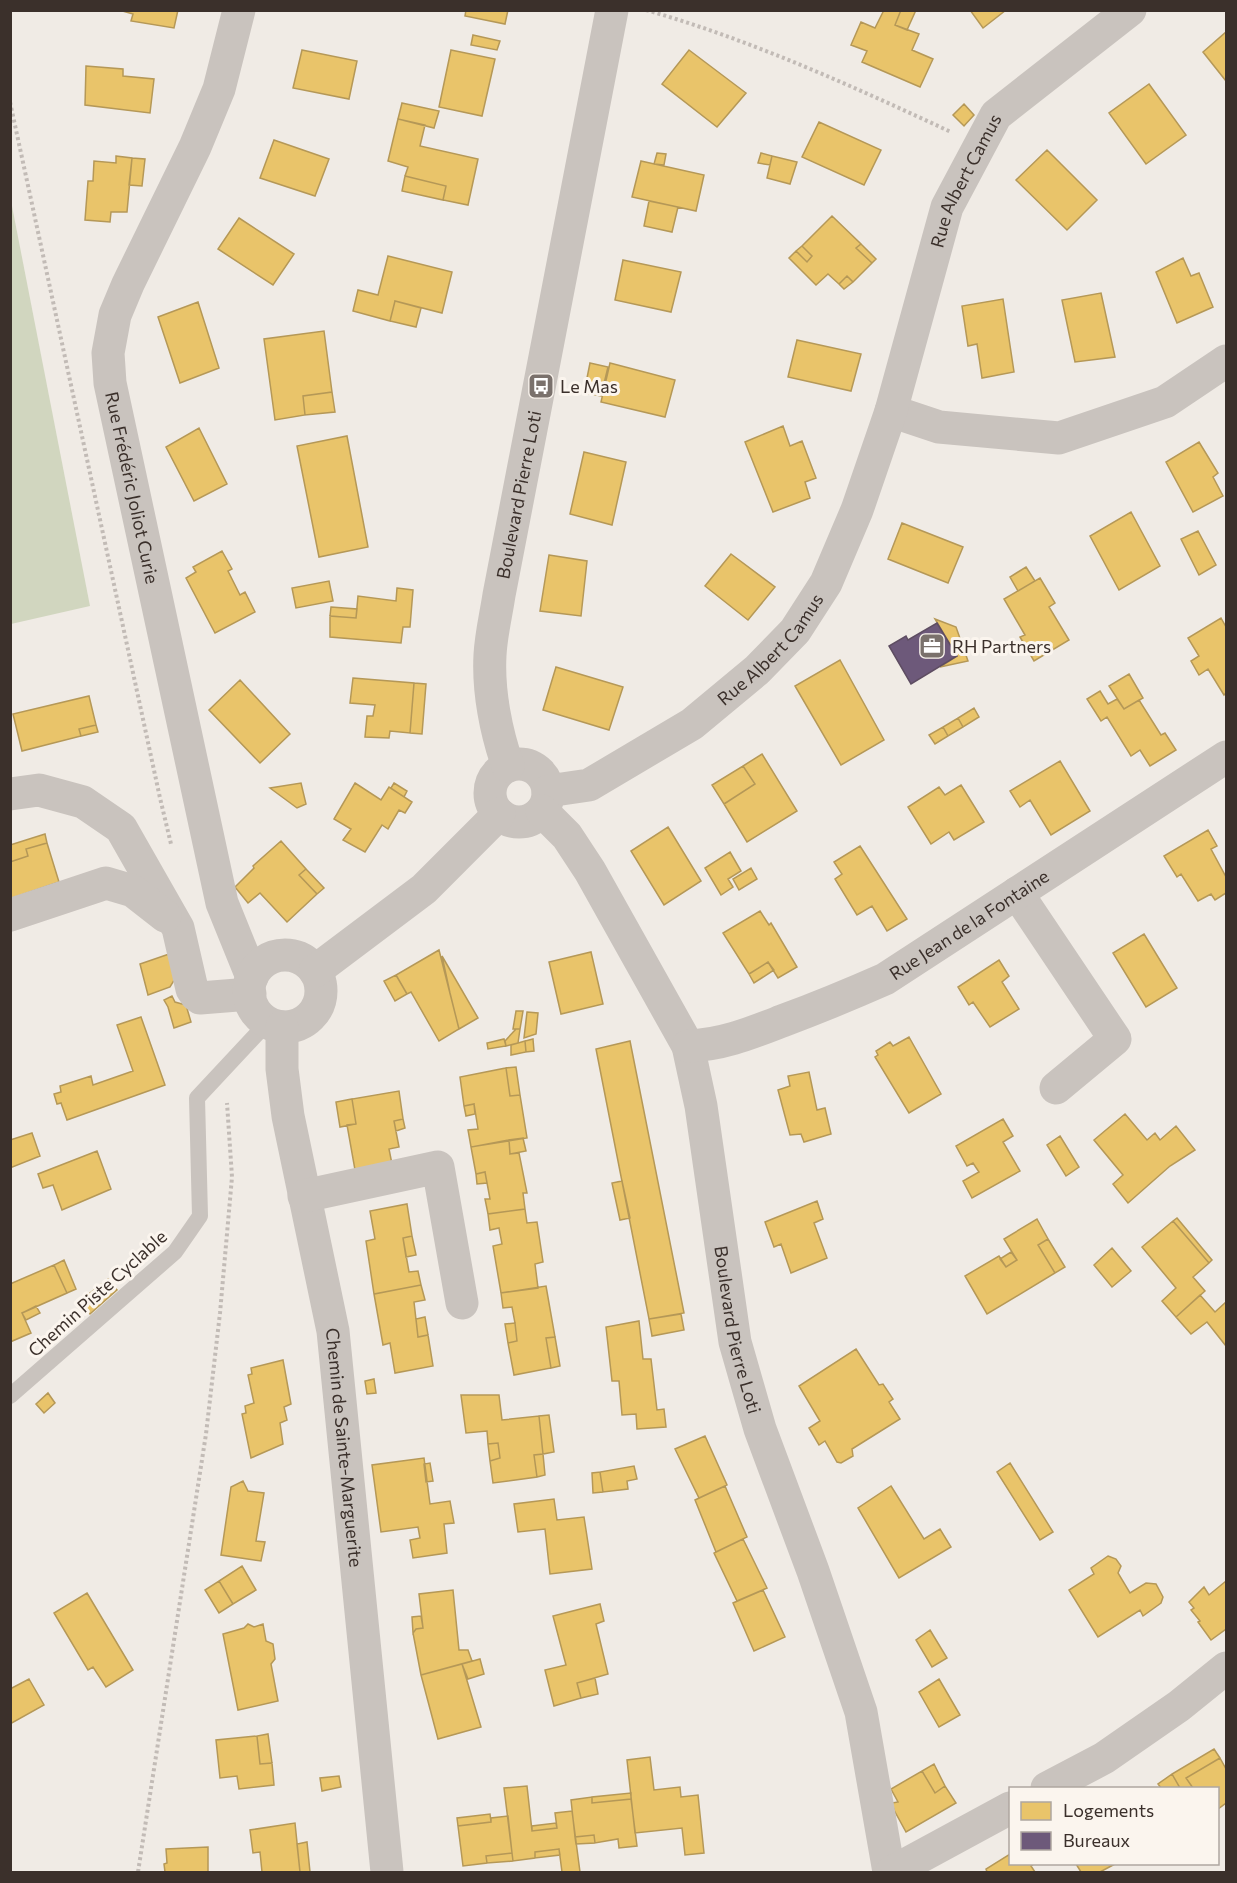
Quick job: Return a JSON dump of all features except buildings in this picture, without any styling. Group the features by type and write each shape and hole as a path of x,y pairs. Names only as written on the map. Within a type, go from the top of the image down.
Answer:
{"street":[{"name":"Rue Frédéric Joliot Curie","path":"239,10 219,89 195,147 128,284 115,315 108,353 110,383 222,903 251,986"},
{"name":"Boulevard Pierre Loti","path":"508,766 497,724 490,655 499,595 612,10"},
{"name":"Rue Albert Camus","path":"545,802 590,785 692,723 757,670 795,631 826,583 857,510 891,411 947,207 996,115 1130,10"},
{"path":"891,411 939,427 1059,438 1165,402 1227,361"},
{"name":"Rue Jean de la Fontaine","path":"688,1046 710,1045 737,1038 833,1002 885,979 1227,756"},
{"path":"517,764 535,768 542,774 545,802 533,819 522,822 510,821 499,814 491,800 491,784 495,776 508,766 517,764"},
{"path":"10,794 39,790 83,802 121,828 178,928 192,989 196,995 200,998 251,986"},
{"name":"Boulevard Pierre Loti","path":"545,802 590,871 688,1046 701,1106 735,1342 759,1429 813,1571 861,1712 891,1872"},
{"path":"315,971 424,889 499,814"},
{"path":"10,915 106,883 132,891 152,904 178,928"},
{"path":"1017,893 1115,1039 1056,1088"},
{"path":"281,955 301,959 315,971 321,992 317,1006 300,1024 274,1025 254,1010 251,986 257,968 269,959 281,955"},
{"name":"Chemin de Sainte-Marguerite","path":"274,1025 288,1116 333,1331 387,1872"},
{"path":"304,1196 438,1167 462,1303"},
{"path":"1049,1787 1104,1758 1179,1706 1227,1668"},
{"path":"891,1872 1009,1809"}],"lane":[{"name":"Chemin Piste Cyclable","path":"10,1396 176,1252 200,1216 197,1098 274,1025"}],"path":[{"path":"646,10 681,20 846,83 980,146"},
{"path":"10,102 157,787 174,854"},
{"path":"138,1872 206,1434 232,1177 227,1100"}],"green space":[{"path":"11,201 90,606 10,624"}],"place":[{"name":"Le Mas","path":"541,386"},
{"name":"RH Partners","path":"932,646"}]}
